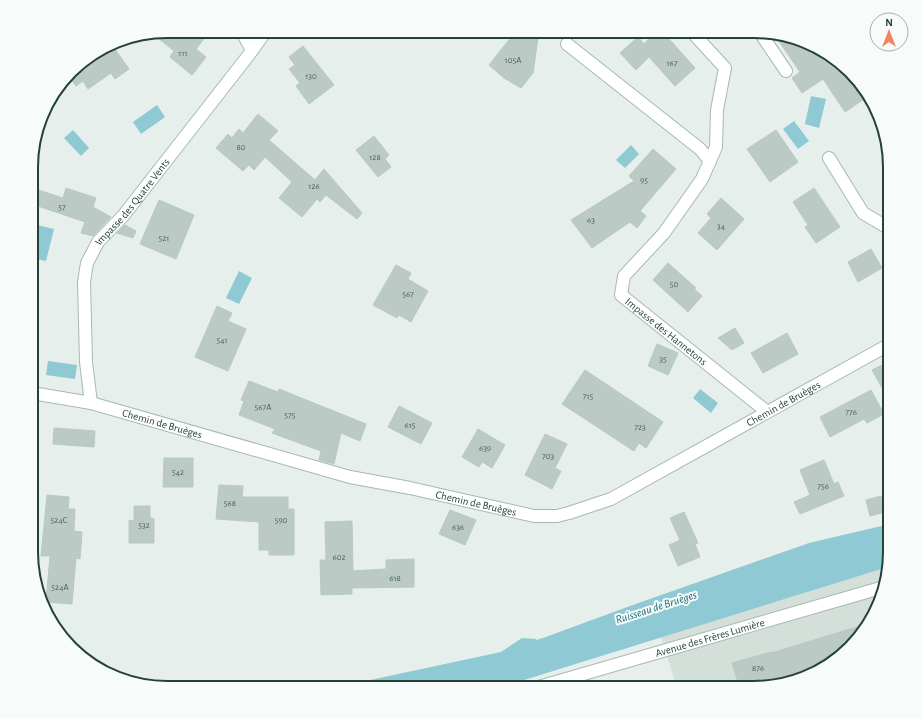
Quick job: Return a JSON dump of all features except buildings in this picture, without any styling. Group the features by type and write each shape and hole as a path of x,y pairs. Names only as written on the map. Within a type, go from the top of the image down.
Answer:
{"street":[{"path":"245,38 252,50"},
{"name":"Impasse des Quatre Vents","path":"91,403 86,362 84,282 87,263 98,242 123,216 261,38"},
{"name":"Impasse des Hannetons","path":"697,38 725,68 717,110 716,147 702,179 664,233 624,276 620,296 766,411"},
{"path":"763,38 786,71"},
{"path":"567,44 700,149 710,161"},
{"path":"829,158 862,213 883,225"},
{"name":"Chemin de Bruèges","path":"38,394 91,403 350,477 410,488 534,516 557,516 569,514 611,499 766,411 883,348"},
{"name":"Avenue des Frères Lumière","path":"560,681 878,589"}],"shaded area":[{"path":"882,569 876,594 870,609 851,637 833,654 819,664 788,677 754,681 675,681 661,637"}],"water":[{"path":"811,96 826,99 819,128 805,124"},
{"path":"157,105 165,117 141,134 133,122"},
{"path":"794,121 809,141 798,149 783,129"},
{"path":"73,130 89,148 81,156 64,138"},
{"path":"631,145 639,154 625,168 616,160"},
{"path":"38,225 54,229 46,261 38,259"},
{"path":"239,271 252,278 239,304 226,298"},
{"path":"48,361 77,365 75,379 46,375"},
{"path":"700,389 718,403 711,413 693,398"},
{"name":"Ruisseau de Bruèges","path":"883,526 882,569 521,681 366,681 501,652 522,638 536,640 543,638 809,543"}]}
